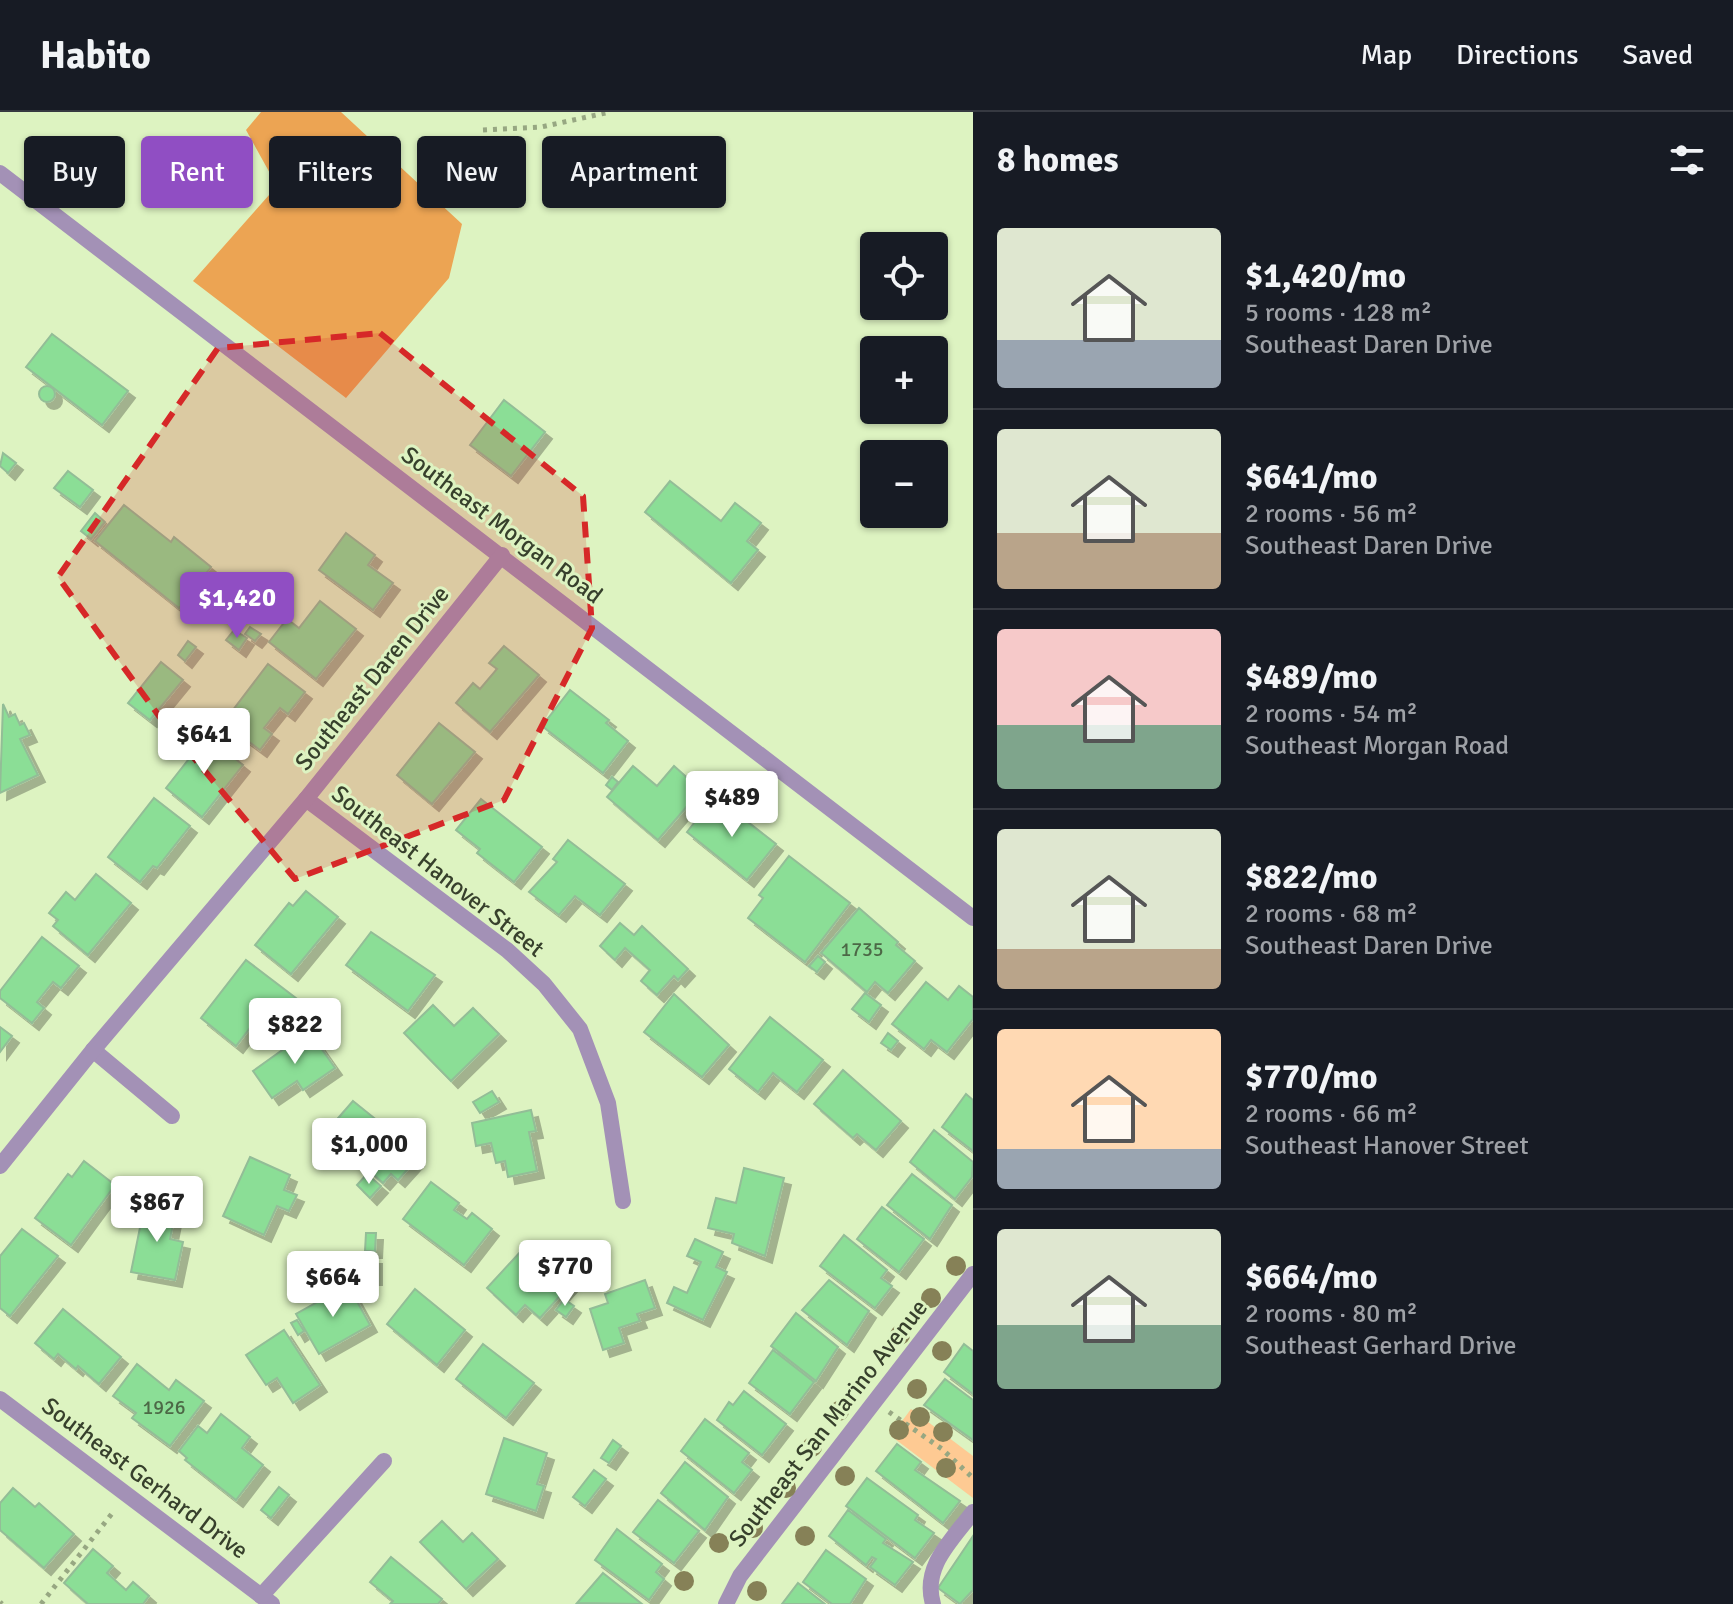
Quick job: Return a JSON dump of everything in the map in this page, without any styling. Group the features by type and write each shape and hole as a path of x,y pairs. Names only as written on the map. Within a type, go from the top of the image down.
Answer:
{"street":[{"name":"Southeast Morgan Road","path":"0,173 973,918"},
{"name":"Southeast Daren Drive","path":"0,1166 93,1050 306,799 502,555"},
{"name":"Southeast Hanover Street","path":"306,799 507,950 544,984 580,1029 608,1103 623,1201"},
{"path":"93,1050 172,1116"},
{"name":"Southeast San Marino Avenue","path":"726,1604 740,1576 973,1274"},
{"name":"Southeast Gerhard Drive","path":"0,1399 267,1600 384,1461"},
{"path":"933,1604 928,1588 932,1568 973,1512"}],"path":[{"path":"483,130 541,127 610,112"},
{"path":"875,1402 942,1449 973,1478"},
{"path":"41,1604 127,1494"}],"highlighted area":[{"path":"380,333 583,496 592,628 504,800 295,879 159,716 58,577 218,348"}],"shaded area":[{"path":"261,112 341,112 367,136 269,136 269,172 253,143 253,136 246,130"},
{"path":"401,168 417,182 417,208 445,208 462,224 449,278 346,398 193,281 269,195 269,208 401,208"},
{"path":"911,1409 973,1456 973,1498 891,1436"}],"building":[{"path":"52,334 128,391 102,425 26,367"},
{"path":"47,386 55,394 47,402 39,394"},
{"path":"504,400 545,432 511,476 470,445"},
{"path":"3,453 16,463 8,473 0,466"},
{"path":"68,471 93,490 80,507 54,488"},
{"path":"670,481 721,521 735,503 761,523 747,541 758,550 731,583 645,512"},
{"path":"124,505 171,542 174,537 211,567 179,608 95,541"},
{"path":"95,513 105,522 91,539 81,531"},
{"path":"346,533 375,555 368,565 393,583 373,610 319,570"},
{"path":"320,601 356,629 316,679 269,642 287,619 299,628"},
{"path":"250,627 261,634 255,641 245,634"},
{"path":"234,630 247,638 239,650 226,640"},
{"path":"188,641 196,647 185,661 178,655"},
{"path":"504,646 539,675 490,732 456,703 473,683 480,689 497,669 489,663"},
{"path":"161,662 183,680 150,720 128,703"},
{"path":"268,664 305,692 288,714 280,708 264,728 272,734 260,750 223,723"},
{"path":"570,690 609,720 606,723 628,741 603,773 542,726"},
{"path":"3,704 9,717 15,714 30,735 20,739 38,775 0,793"},
{"path":"439,723 475,752 432,804 397,775"},
{"path":"207,736 243,765 202,817 166,788"},
{"path":"633,766 657,786 674,766 701,790 658,840 607,797"},
{"path":"612,777 618,782 612,790 606,785"},
{"path":"154,798 190,826 157,868 153,866 140,882 108,857"},
{"path":"481,799 542,847 514,882 477,853 480,849 456,830"},
{"path":"712,800 732,816 735,812 776,844 747,880 687,832"},
{"path":"568,840 625,884 600,915 575,896 559,915 529,892 557,862 553,859"},
{"path":"789,856 850,903 805,962 748,918 763,898 759,895"},
{"path":"96,874 131,903 88,955 53,926 58,920 49,913 66,892 75,900"},
{"path":"306,891 338,917 291,974 255,945 289,903 293,906"},
{"path":"859,908 915,961 888,993 875,982 867,992 821,953"},
{"path":"620,923 634,935 642,926 688,969 678,980 674,976 657,995 641,981 650,970 625,948 615,960 600,946"},
{"path":"371,932 435,975 408,1011 346,965"},
{"path":"42,937 79,966 61,988 53,982 37,1002 44,1008 32,1023 0,998 0,991"},
{"path":"818,956 825,962 817,972 809,966"},
{"path":"246,960 305,1005 283,1033 260,1015 236,1046 201,1018"},
{"path":"926,982 948,1000 959,986 973,997 973,1019 947,1052 931,1040 924,1049 892,1024"},
{"path":"865,993 881,1005 869,1022 852,1009"},
{"path":"674,994 729,1045 702,1077 644,1032"},
{"path":"433,1005 454,1026 473,1008 499,1034 451,1081 404,1033"},
{"path":"770,1017 823,1060 797,1092 773,1073 758,1092 729,1069"},
{"path":"0,1027 12,1036 0,1052"},
{"path":"309,1031 335,1068 303,1090 297,1081 272,1098 253,1071"},
{"path":"888,1033 898,1041 891,1050 881,1043"},
{"path":"843,1070 901,1121 876,1150 857,1134 853,1138 814,1104"},
{"path":"492,1091 499,1102 480,1113 473,1102"},
{"path":"966,1094 973,1100 973,1151 942,1127"},
{"path":"353,1101 414,1150 411,1153 417,1159 398,1180 391,1174 383,1183 326,1132"},
{"path":"531,1110 536,1131 529,1132 537,1171 508,1177 505,1161 496,1163 491,1143 476,1146 472,1123"},
{"path":"934,1130 973,1162 972,1177 955,1199 910,1162"},
{"path":"250,1157 290,1175 284,1190 297,1195 289,1211 277,1206 264,1235 223,1216"},
{"path":"84,1161 115,1185 71,1245 35,1218 68,1174 72,1177"},
{"path":"744,1168 784,1178 765,1256 732,1243 734,1234 708,1228 716,1198 736,1203"},
{"path":"367,1174 381,1186 370,1198 357,1185"},
{"path":"912,1174 952,1205 930,1239 887,1205"},
{"path":"431,1182 459,1203 454,1210 467,1219 472,1213 492,1229 464,1265 403,1219"},
{"path":"145,1203 176,1209 170,1239 183,1242 175,1280 131,1272"},
{"path":"882,1207 924,1239 899,1272 857,1239"},
{"path":"22,1229 58,1256 10,1316 0,1308 0,1256"},
{"path":"366,1233 376,1233 375,1251 365,1251"},
{"path":"844,1235 887,1270 881,1278 892,1286 875,1308 820,1266"},
{"path":"695,1239 723,1252 716,1267 727,1272 703,1320 667,1303 674,1287 687,1293 701,1262 687,1256"},
{"path":"523,1249 544,1268 556,1255 578,1276 540,1318 525,1305 516,1315 487,1288"},
{"path":"363,1257 375,1257 375,1278 362,1278"},
{"path":"645,1280 655,1308 637,1314 640,1321 619,1328 624,1343 603,1350 590,1309 608,1303 605,1294"},
{"path":"829,1280 869,1311 847,1345 802,1310"},
{"path":"348,1285 370,1325 319,1354 296,1314"},
{"path":"415,1289 465,1330 437,1365 387,1324"},
{"path":"564,1299 574,1306 566,1317 556,1310"},
{"path":"63,1309 121,1357 99,1384 78,1366 76,1369 58,1354 54,1359 35,1343"},
{"path":"796,1313 838,1347 816,1381 771,1346"},
{"path":"297,1320 304,1331 298,1335 291,1323"},
{"path":"284,1330 320,1385 293,1403 277,1378 266,1385 246,1355"},
{"path":"483,1344 534,1383 506,1418 456,1379"},
{"path":"964,1344 973,1351 973,1394 944,1372"},
{"path":"773,1350 814,1382 790,1414 749,1383"},
{"path":"137,1364 169,1390 176,1380 204,1401 170,1446 132,1418 136,1413 113,1396"},
{"path":"945,1379 973,1400 973,1440 924,1405"},
{"path":"744,1391 786,1424 762,1455 717,1420 729,1402 733,1405"},
{"path":"221,1414 250,1437 242,1448 263,1465 236,1500 185,1460 187,1458 179,1451 198,1426 207,1433"},
{"path":"705,1419 749,1453 742,1462 752,1470 734,1493 681,1451"},
{"path":"504,1438 547,1453 537,1484 544,1486 536,1511 486,1494"},
{"path":"613,1440 621,1446 609,1463 601,1458"},
{"path":"897,1444 921,1462 915,1470 960,1501 943,1523 876,1471"},
{"path":"685,1462 728,1497 705,1530 661,1493"},
{"path":"594,1470 606,1479 585,1506 573,1497"},
{"path":"867,1478 918,1515 915,1520 934,1533 915,1558 846,1506"},
{"path":"279,1487 289,1495 271,1518 261,1510"},
{"path":"13,1488 35,1507 39,1503 74,1534 44,1568 0,1530 0,1503"},
{"path":"658,1500 699,1531 674,1563 633,1532"},
{"path":"848,1510 886,1539 883,1543 913,1562 895,1585 870,1567 876,1559 872,1557 866,1565 829,1536"},
{"path":"442,1521 463,1542 472,1533 498,1559 466,1589 420,1542"},
{"path":"617,1529 662,1564 656,1572 664,1579 649,1600 595,1560"},
{"path":"973,1536 973,1590 960,1604 938,1588"},
{"path":"93,1549 113,1566 107,1573 126,1590 133,1582 149,1596 143,1604 88,1604 64,1583"},
{"path":"826,1550 866,1579 850,1604 832,1604 803,1582"},
{"path":"391,1557 442,1599 438,1604 390,1604 393,1601 370,1582"},
{"path":"603,1573 642,1604 577,1603"},
{"path":"798,1583 825,1604 782,1604"}]}
